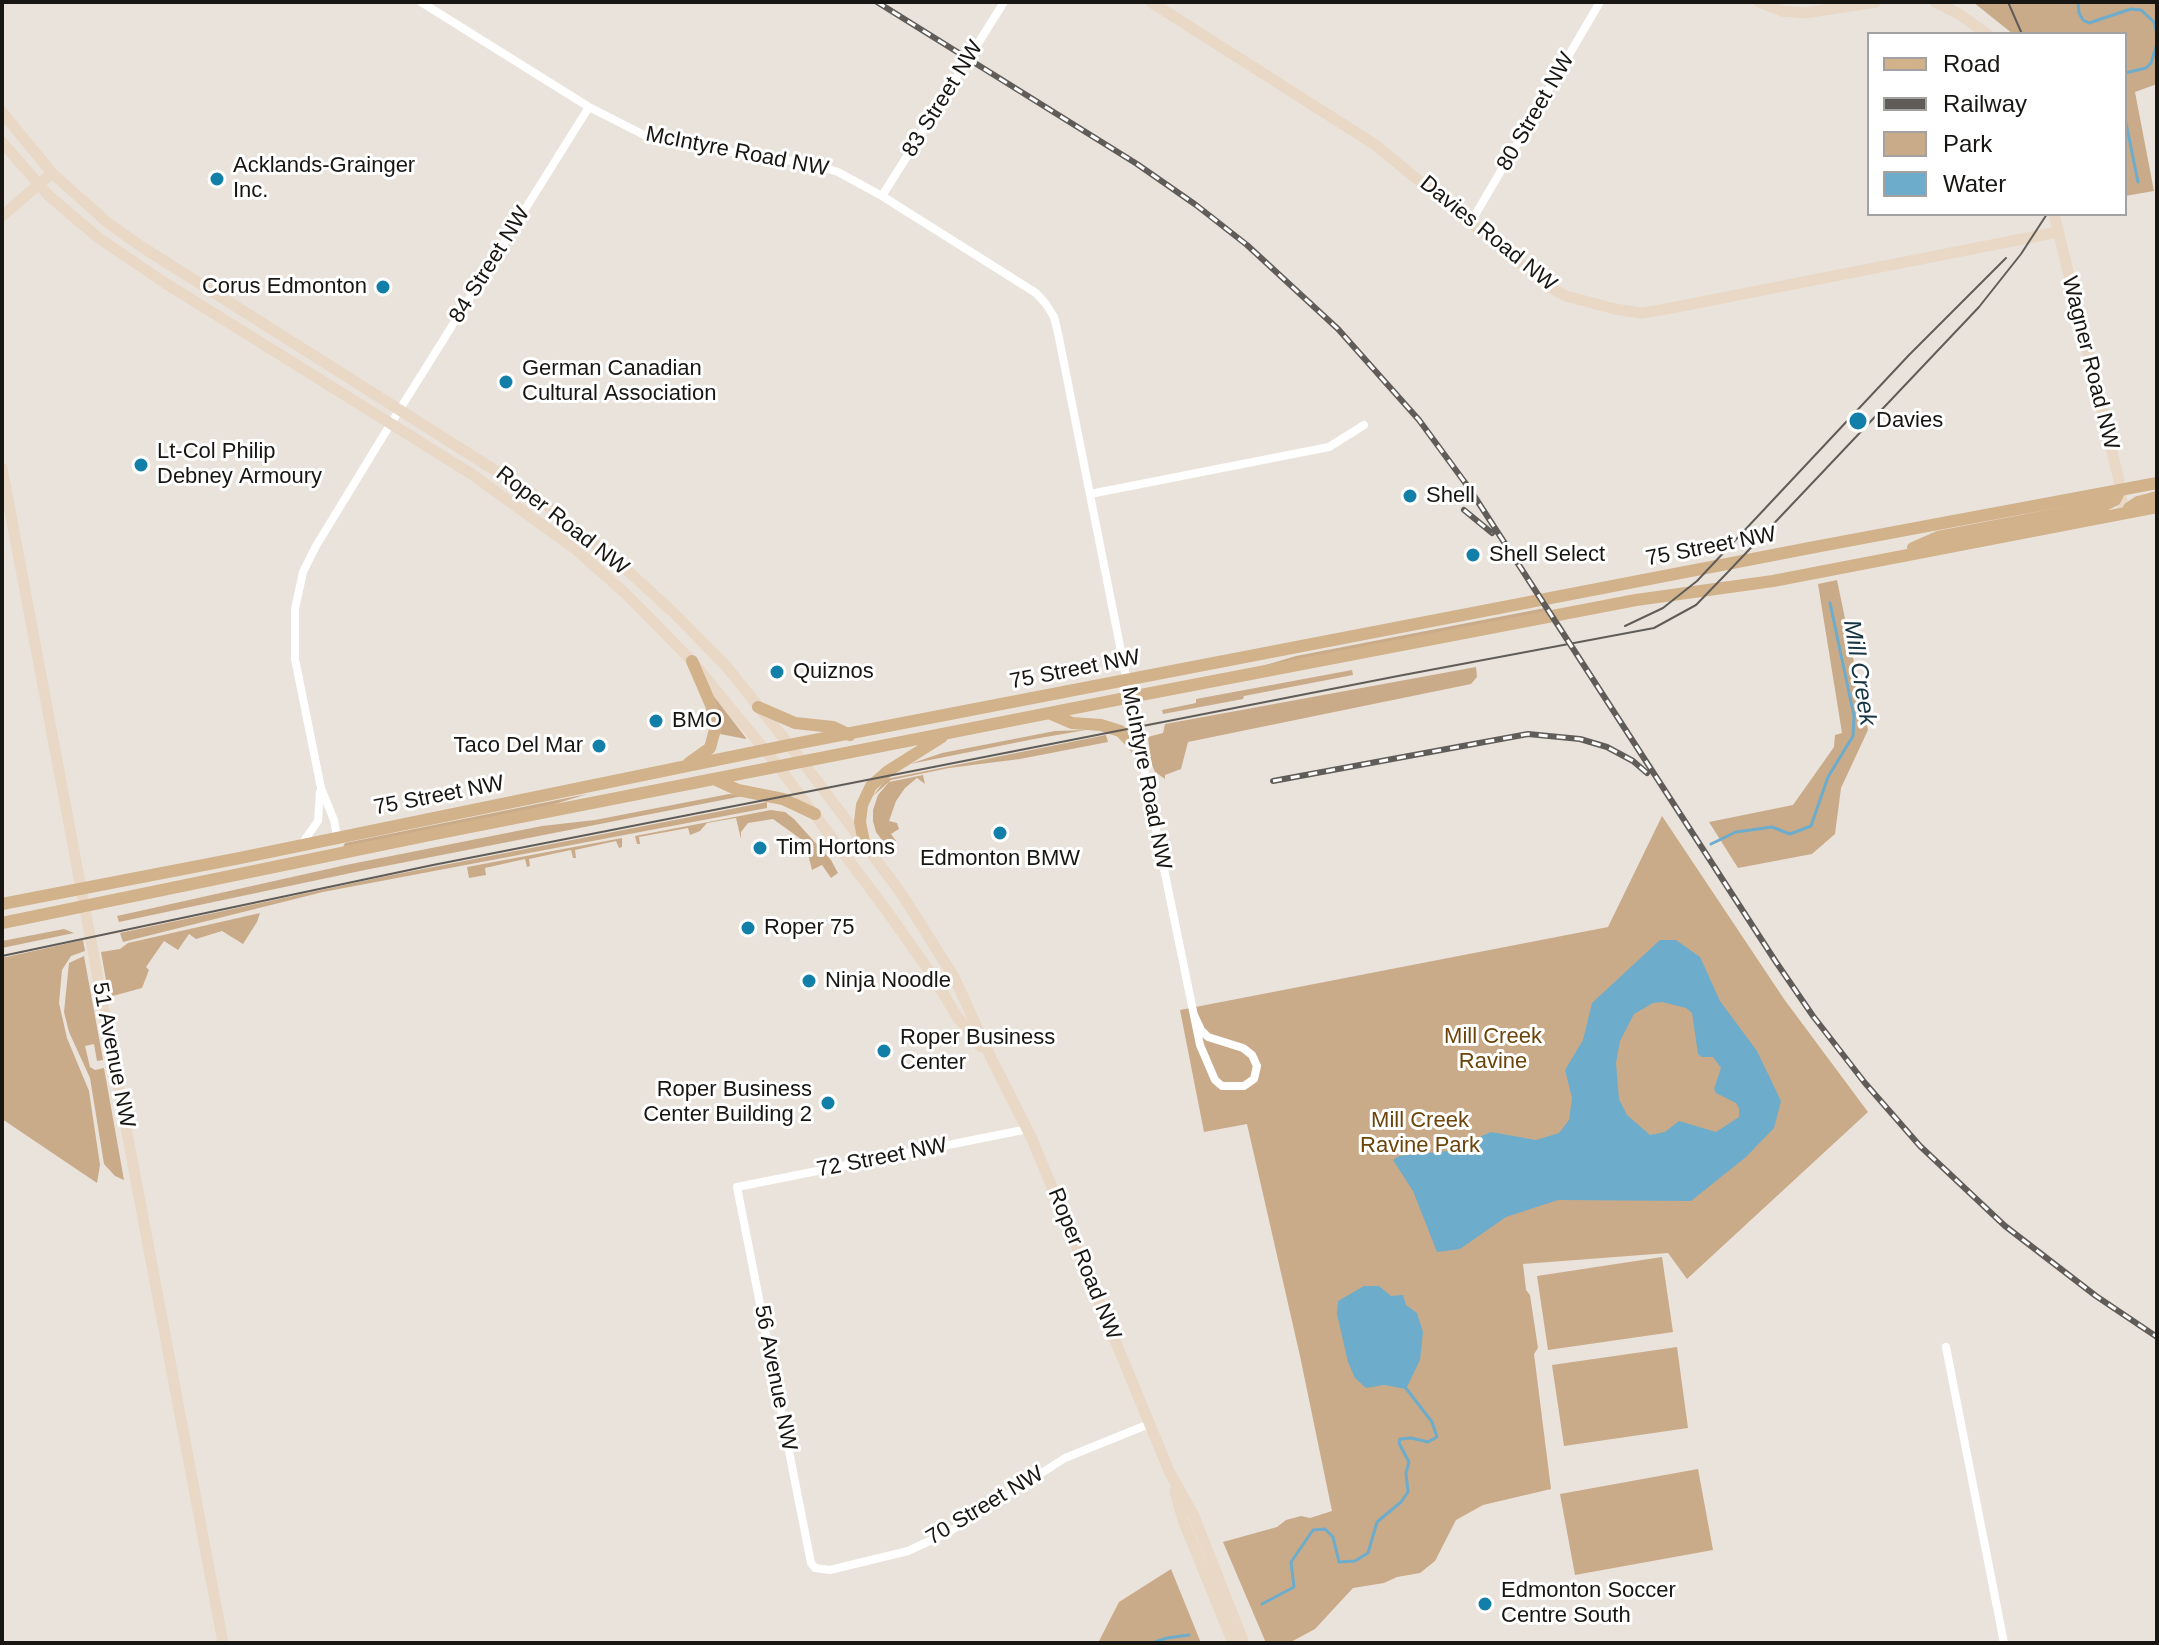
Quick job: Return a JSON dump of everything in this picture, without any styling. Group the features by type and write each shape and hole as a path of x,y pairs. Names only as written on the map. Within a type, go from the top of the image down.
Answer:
{"main road":[{"name":"Davies Road NW","path":"1151,2 1357,132 1557,292 1615,309 1641,313 2058,232"},
{"path":"1759,2 1782,11 1805,13 1876,2"},
{"path":"1935,2 1984,32"},
{"name":"Roper Road NW","path":"2,112 52,173 87,206 133,241 518,484 590,539 713,651 864,842 941,954 967,1001 992,1060 1028,1129 1169,1471 1194,1516 1244,1643"},
{"name":"Roper Road NW","path":"2,142 38,185 82,224 133,262 522,508 574,548 649,615 766,750 930,972 956,1015 992,1060"},
{"path":"2,216 52,173"},
{"name":"Wagner Road NW","path":"2054,216 2124,513"},
{"name":"51 Avenue NW","path":"2,468 223,1643"},
{"name":"75 Street NW","path":"2,904 789,745 2157,483"},
{"path":"1890,558 1938,537 2105,505 2115,500 2120,490"},
{"path":"2124,513 2138,502 2157,497"},
{"name":"75 Street NW","path":"2,923 329,855 1130,697 1636,600 1773,581 2157,507"},
{"path":"679,769 706,753 716,735 714,713 692,661"},
{"path":"758,707 795,723 833,727 850,735"},
{"path":"1051,714 1072,723 1101,725 1120,731 1142,758"},
{"path":"864,842 860,822 862,805 871,786 888,771 946,734"},
{"path":"714,779 738,790 783,799 815,814"},
{"path":"329,855 337,837"},
{"name":"Roper Road NW","path":"1169,1471 1183,1520 1233,1643"}],"street":[{"name":"McIntyre Road NW","path":"421,2 589,107 650,138 812,164 838,172 882,196 1036,293 1046,304 1057,325 1142,758 1200,1045 1215,1080 1222,1086 1235,1088 1254,1079 1257,1066 1252,1055 1243,1048 1208,1037 1194,1015"},
{"name":"83 Street NW","path":"882,196 1004,2"},
{"name":"80 Street NW","path":"1471,222 1600,2"},
{"name":"84 Street NW","path":"321,788 295,659 294,624 299,585 316,546 589,107"},
{"path":"1090,494 1329,447 1364,425"},
{"path":"321,788 334,820 337,837"},
{"path":"301,845 318,821 321,788"},
{"name":"72 Street NW","path":"737,1187 1028,1129"},
{"name":"56 Avenue NW","path":"737,1187 809,1555 815,1568"},
{"path":"1946,1347 2004,1643"},
{"name":"70 Street NW","path":"815,1568 830,1570 908,1551 949,1532 1065,1458 1149,1424"}],"green space":[{"path":"1973,2 2157,2 2157,84 2135,92 2154,191 2127,196 2127,32 2010,32"},
{"path":"1837,580 1868,730 1841,788 1835,834 1812,854 1738,868 1709,822 1793,805 1834,747 1835,735 1842,733 1818,584"},
{"path":"1545,608 1547,612 1252,669 1296,656"},
{"path":"1476,667 1477,677 1471,684 1188,742 1181,769 1165,775 1165,779 1155,772 1151,762 1148,737 1163,733 1165,724"},
{"path":"1352,670 1353,675 1244,696 1243,699 1163,714 1162,710 1196,703 1196,699"},
{"path":"713,695 746,739 720,734 721,725"},
{"path":"1086,730 910,764 942,753 1055,731"},
{"path":"1106,735 1108,742 891,780 873,796 886,779"},
{"path":"923,775 925,784 917,778 896,801 889,821 897,823 899,829 891,834 896,841 887,847 876,832 873,821 878,795 889,782"},
{"path":"587,794 552,805 343,847 345,843"},
{"path":"729,794 748,795 119,922 117,916 346,865 542,826 595,820"},
{"path":"767,802 767,808 323,892 123,942 120,933 382,877"},
{"path":"771,810 785,812 794,819 831,860 838,873 831,878 822,865 812,870 805,842 773,819 748,823 741,832 741,839 736,818 707,823 700,831 690,835 688,828 639,837 640,844 637,844 635,836"},
{"name":"Mill Creek Ravine Park","path":"1662,816 1784,999 1868,1112 1687,1279 1668,1253 1523,1264 1538,1348 1534,1354 1551,1489 1483,1505 1456,1520 1435,1561 1420,1573 1353,1588 1315,1629 1289,1643 1266,1643 1223,1542 1277,1527 1286,1520 1301,1516 1310,1518 1332,1511 1247,1124 1204,1132 1180,1010 1608,927"},
{"path":"622,838 622,847 619,848 616,841 575,850 576,858 573,858 571,850 529,859 530,866 527,867 525,859 485,868 486,875 469,878 467,867"},
{"path":"260,913 243,944 222,931 196,939 189,934 178,950 164,941 146,967 149,970 142,988 109,997 101,952"},
{"path":"64,929 74,933 2,948 2,941"},
{"path":"83,940 85,951 71,956 62,970 59,1003 67,1038 89,1091 100,1165 97,1183 2,1119 2,958"},
{"path":"84,956 103,1060 97,1061 94,1044 85,1046 90,1067 95,1070 104,1068 124,1180 115,1176 104,1164 90,1078 69,1032 64,1012 69,963"},
{"path":"1662,1257 1673,1332 1548,1350 1537,1276"},
{"path":"1677,1347 1688,1428 1564,1446 1552,1365"},
{"path":"1698,1469 1713,1550 1575,1575 1560,1494"},
{"path":"1171,1569 1201,1643 1098,1643 1119,1602"}],"water":[{"path":"1660,940 1676,940 1700,957 1720,1001 1757,1051 1781,1101 1774,1128 1746,1157 1691,1201 1558,1200 1506,1217 1460,1249 1437,1252 1413,1191 1393,1160 1399,1156 1447,1151 1491,1132 1536,1140 1559,1133 1569,1120 1572,1098 1565,1070 1583,1040 1592,1003","holes":["1653,1003 1686,1008 1692,1013 1698,1054 1713,1057 1721,1068 1714,1089 1736,1103 1739,1117 1716,1132 1679,1121 1665,1132 1650,1135 1627,1115 1619,1099 1616,1063 1620,1041 1634,1014"]},
{"path":"1364,1286 1379,1286 1391,1296 1403,1295 1406,1305 1417,1313 1423,1332 1420,1360 1406,1389 1384,1385 1366,1388 1355,1378 1348,1362 1337,1314 1338,1301"}],"waterway":[{"name":"Mill Creek","path":"2078,2 2079,13 2089,23 2131,9 2141,10 2154,22 2157,33"},
{"name":"Mill Creek","path":"2127,73 2146,68 2151,63 2157,44"},
{"name":"Mill Creek","path":"2127,128 2138,182"},
{"name":"Mill Creek","path":"1711,844 1736,832 1772,827 1790,834 1811,826 1828,777 1853,736 1854,716 1830,603"},
{"name":"Mill Creek","path":"1262,1604 1294,1587 1291,1562 1313,1530 1325,1529 1333,1537 1339,1562 1355,1561 1368,1553 1377,1522 1408,1492 1406,1473 1409,1462 1400,1439 1428,1442 1437,1437 1432,1422 1405,1387"},
{"name":"Mill Creek","path":"1152,1643 1189,1635"}],"tram line":[{"path":"2008,2 2021,32"},
{"path":"2,956 433,865 1654,628 1696,605 1727,573 1979,307 2021,254 2046,216"},
{"path":"1625,626 1663,608 1697,581 1909,355 2006,258"}],"railway":[{"path":"877,2 1137,164 1196,205 1247,245 1338,329 1419,420 1469,488 1776,962 1865,1083 1920,1146 2005,1226 2096,1296 2157,1337"},
{"path":"1464,510 1492,533"},
{"path":"1273,781 1528,734 1580,739 1607,747 1633,761 1647,773"}],"place":[{"name":"Acklands-Grainger Inc.","path":"217,179"},
{"name":"Corus Edmonton","path":"383,287"},
{"name":"German Canadian Cultural Association","path":"506,382"},
{"name":"Davies","path":"1858,421"},
{"name":"Lt-Col Philip Debney Armoury","path":"141,465"},
{"name":"Shell","path":"1410,496"},
{"name":"Shell Select","path":"1473,555"},
{"name":"Quiznos","path":"777,672"},
{"name":"BMO","path":"656,721"},
{"name":"Taco Del Mar","path":"599,746"},
{"name":"Edmonton BMW","path":"1000,833"},
{"name":"Tim Hortons","path":"760,848"},
{"name":"Roper 75","path":"748,928"},
{"name":"Ninja Noodle","path":"809,981"},
{"name":"Roper Business Center","path":"884,1051"},
{"name":"Roper Business Center Building 2","path":"828,1103"},
{"name":"Edmonton Soccer Centre South","path":"1485,1604"}],"park label":[{"name":"Mill Creek Ravine","path":"1493,1050"}]}
